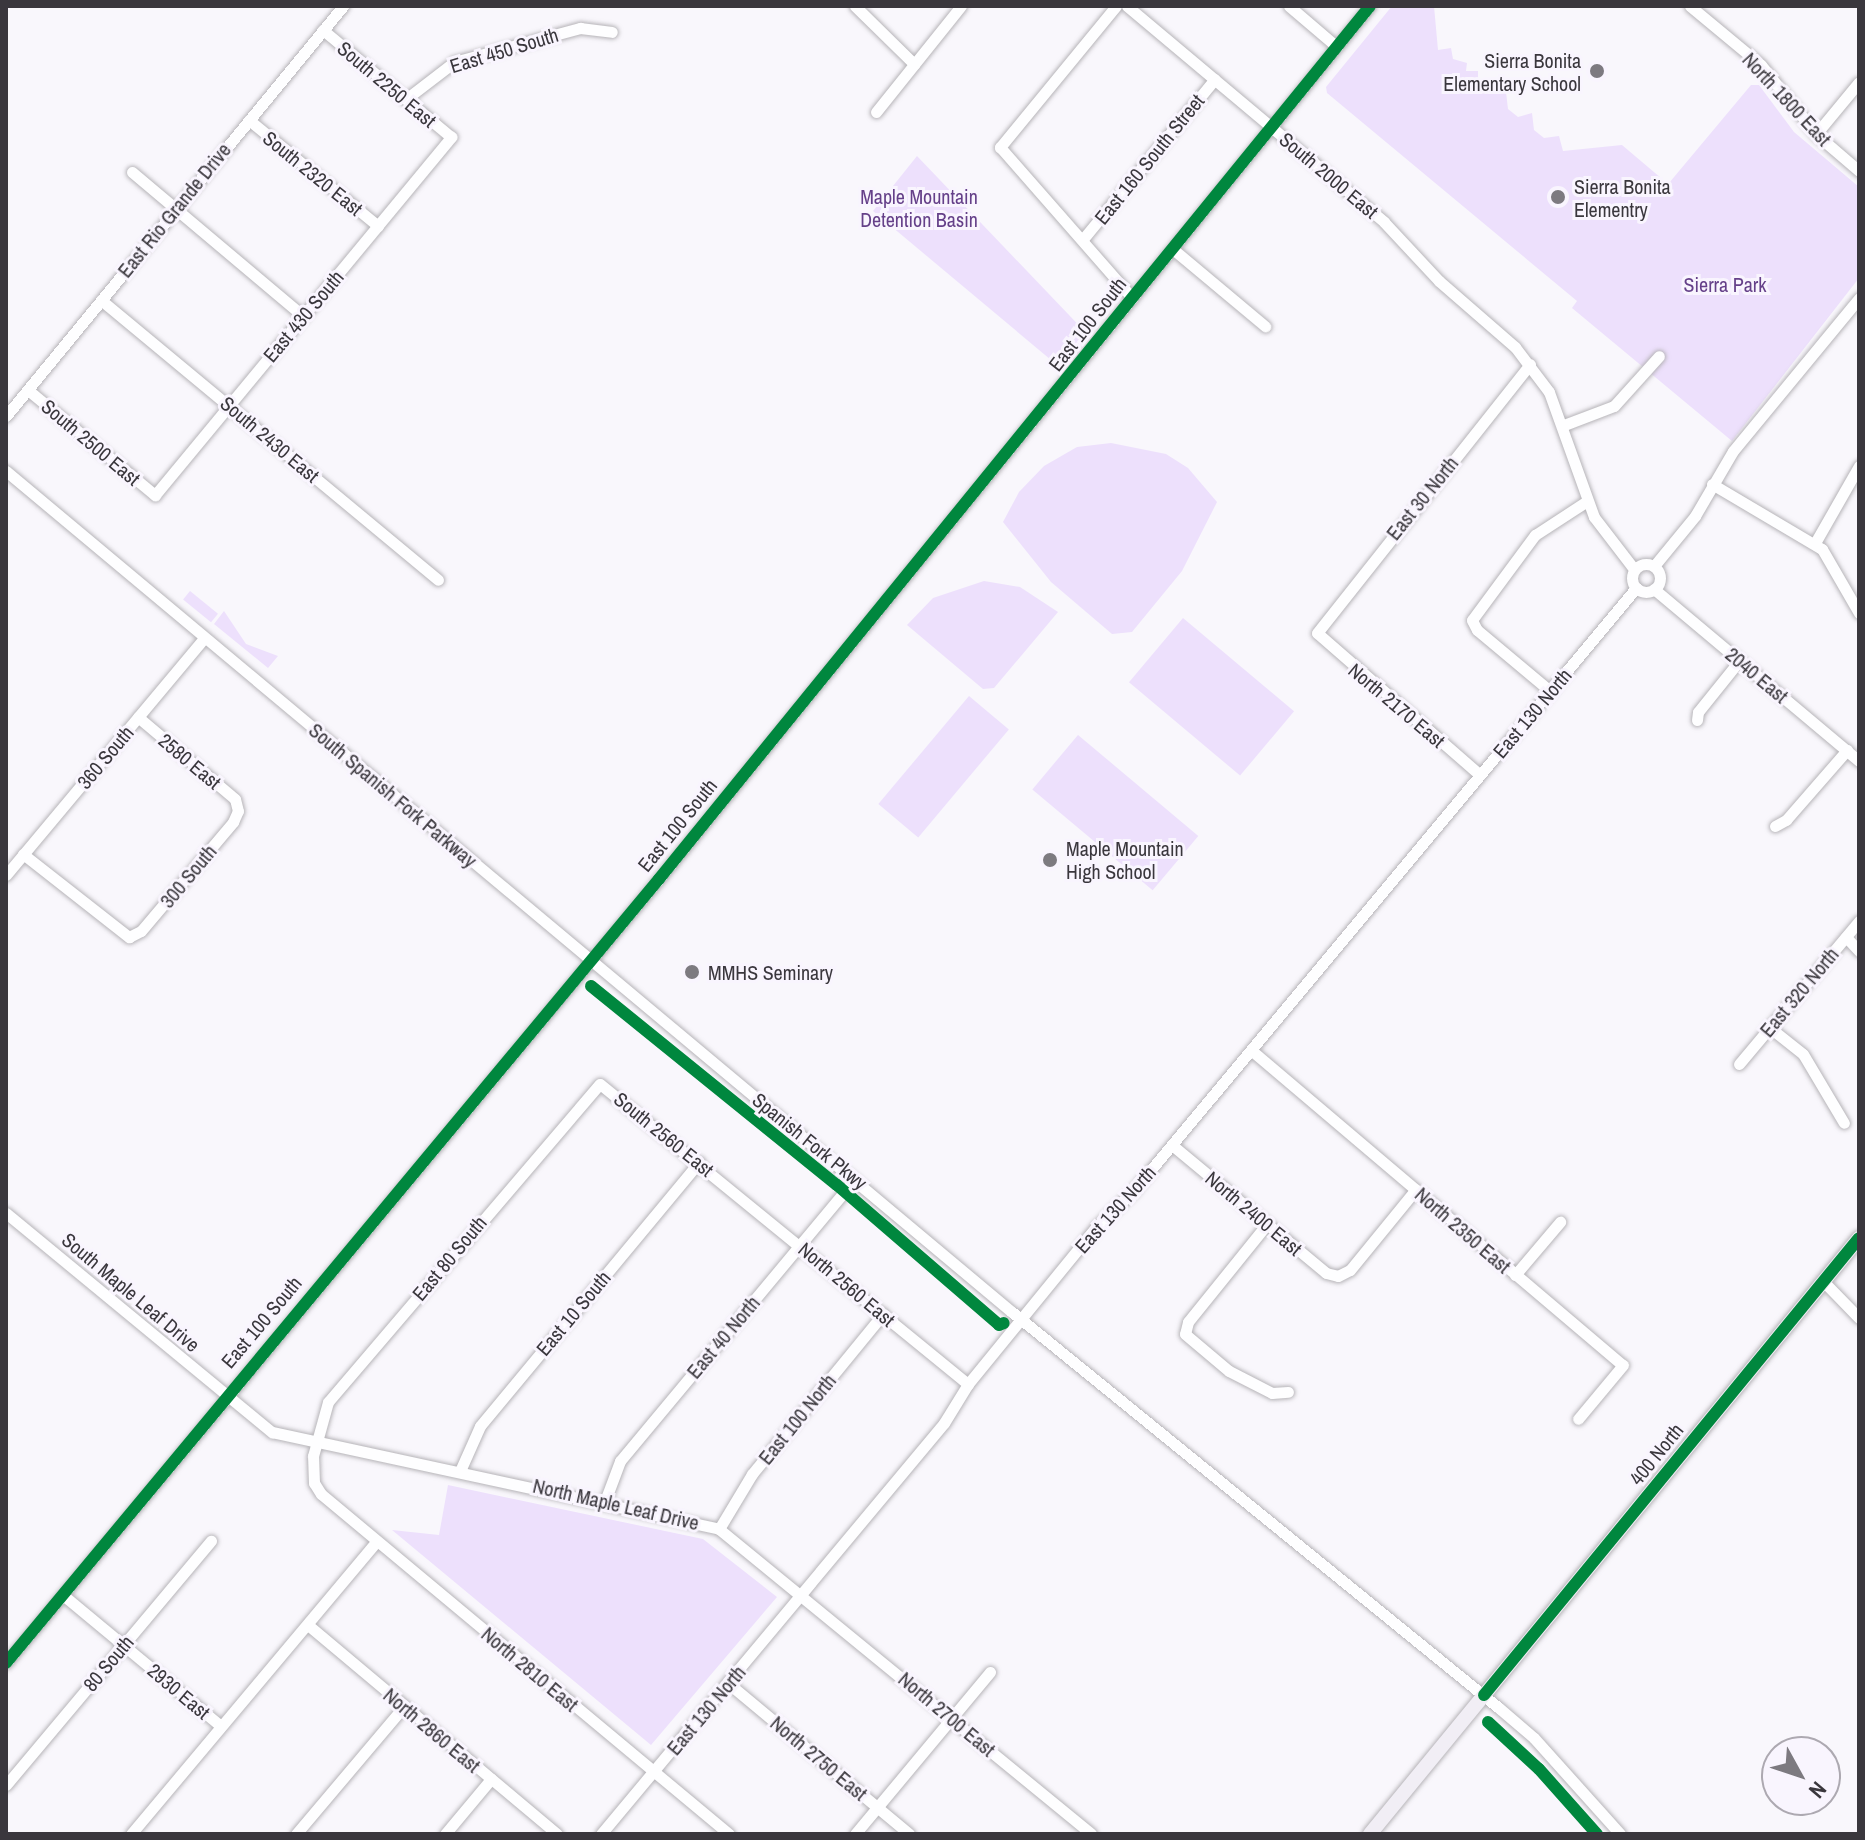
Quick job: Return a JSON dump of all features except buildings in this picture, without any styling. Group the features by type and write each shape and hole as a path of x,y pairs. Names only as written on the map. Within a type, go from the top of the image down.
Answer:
{"main road":[{"name":"400 North","path":"1370,1834 1859,1238"},
{"name":"400 North","path":"1380,1834 1474,1717 1484,1695"}],"street":[{"name":"East Rio Grande Drive","path":"6,416 343,6"},
{"path":"855,6 914,64"},
{"path":"876,112 961,6"},
{"path":"1116,6 1000,147 1132,298"},
{"name":"South 2000 East","path":"1127,6 1384,222 1439,281 1487,321 1530,364 1564,425 1587,501 1606,536 1634,569"},
{"name":"East 100 South","path":"6,1663 225,1396 592,960 1370,6"},
{"name":"North 1800 East","path":"1690,6 1761,65 1816,134 1859,171"},
{"path":"1293,7 1337,47"},
{"name":"East 450 South","path":"406,99 454,62 580,28 612,32"},
{"name":"South 2250 East","path":"323,30 451,137"},
{"name":"East 160 South Street","path":"1083,239 1215,79"},
{"path":"1816,134 1859,82"},
{"name":"South 2320 East","path":"249,120 378,226"},
{"name":"East 430 South","path":"155,495 451,137"},
{"path":"132,172 303,316"},
{"path":"1174,250 1265,326"},
{"path":"1654,566 1695,516 1733,451 1859,298"},
{"name":"South 2430 East","path":"101,300 438,580"},
{"path":"1564,425 1614,406 1659,356"},
{"name":"East 30 North","path":"1317,633 1530,364"},
{"name":"South 2500 East","path":"28,390 155,495"},
{"path":"1815,543 1859,466"},
{"name":"South Spanish Fork Parkway","path":"6,471 854,1180 1484,1695 1534,1738 1620,1834"},
{"path":"1712,484 1815,543 1859,613"},
{"path":"1550,691 1477,630 1472,620 1535,535 1587,501"},
{"path":"1646,563 1654,566 1660,578 1654,589 1636,588 1634,569 1646,563"},
{"name":"East 130 North","path":"601,1834 944,1423 968,1384 1096,1227 1172,1145 1636,588"},
{"name":"2040 East","path":"1654,589 1859,761"},
{"name":"North 2170 East","path":"1317,633 1480,775"},
{"name":"360 South","path":"6,875 204,638"},
{"path":"1697,720 1739,661"},
{"name":"2580 East","path":"138,717 238,807"},
{"path":"1775,826 1786,820 1847,750"},
{"name":"300 South","path":"23,854 129,937 141,931 223,834 238,807"},
{"name":"East 320 North","path":"1739,1064 1859,921"},
{"path":"1846,937 1859,951"},
{"path":"1769,1027 1803,1054 1844,1123"},
{"name":"North 2350 East","path":"1251,1050 1623,1365 1578,1419"},
{"name":"South 2560 East","path":"600,1084 727,1185"},
{"name":"East 80 South","path":"331,1504 314,1483 316,1443 328,1402 600,1084"},
{"name":"North 2400 East","path":"1172,1145 1326,1273 1338,1276 1350,1270 1416,1189"},
{"name":"East 10 South","path":"460,1471 480,1426 699,1162"},
{"name":"East 40 North","path":"605,1501 620,1461 854,1180"},
{"name":"North 2560 East","path":"727,1185 968,1384"},
{"name":"South Maple Leaf Drive","path":"6,1213 266,1429 316,1443 503,1478"},
{"path":"1515,1275 1560,1222"},
{"path":"1267,1224 1188,1322 1185,1334 1229,1371 1272,1393 1288,1392"},
{"path":"1824,1282 1859,1318"},
{"name":"East 100 North","path":"719,1529 752,1474 883,1314"},
{"name":"North Maple Leaf Drive","path":"503,1478 719,1529 803,1594"},
{"name":"North 2810 East","path":"331,1504 729,1834"},
{"name":"80 South","path":"6,1785 211,1541"},
{"path":"131,1834 376,1542"},
{"name":"North 2700 East","path":"803,1594 1091,1834"},
{"name":"2930 East","path":"63,1595 221,1726"},
{"name":"North 2860 East","path":"308,1625 557,1834"},
{"path":"855,1834 990,1672"},
{"name":"North 2750 East","path":"728,1683 909,1834"},
{"path":"296,1834 404,1706"},
{"path":"445,1834 491,1779"}],"green space":[{"name":"Sierra Park","path":"1392,6 1434,6 1438,50 1451,48 1453,59 1467,63 1466,71 1478,71 1478,83 1491,94 1506,92 1508,109 1518,117 1532,113 1534,130 1544,138 1559,136 1563,151 1622,145 1661,178 1653,190 1659,195 1751,85 1759,85 1794,132 1859,187 1859,278 1732,441 1572,308 1577,301 1327,93 1326,87"},
{"name":"Maple Mountain Detention Basin","path":"917,156 1090,337 1063,370 873,211"},
{"path":"1111,443 1166,454 1188,468 1217,502 1182,571 1132,632 1112,634 1051,582 1003,522 1019,492 1044,466 1077,447"},
{"path":"984,581 1020,587 1058,612 994,688 983,689 907,625 933,598"},
{"path":"190,591 218,614 211,622 183,600"},
{"path":"224,611 246,644 278,656 268,668 214,624"},
{"path":"1183,618 1294,711 1240,776 1129,682"},
{"path":"969,696 1009,729 918,837 878,804"},
{"path":"1078,735 1198,836 1153,890 1032,789"},
{"path":"448,1485 703,1539 777,1597 651,1745 392,1530 439,1535"}],"cycle path":[{"path":"6,1663 659,879 1370,6"},
{"name":"Spanish Fork Pkwy","path":"591,986 837,1185 999,1325 1004,1323"},
{"path":"1484,1695 1859,1238"},
{"path":"1488,1722 1539,1769 1597,1834"}],"place":[{"name":"Sierra Bonita Elementary School","path":"1597,71"},
{"name":"Sierra Bonita Elementry","path":"1558,197"},
{"name":"Maple Mountain High School","path":"1050,860"},
{"name":"MMHS Seminary","path":"692,972"}]}
